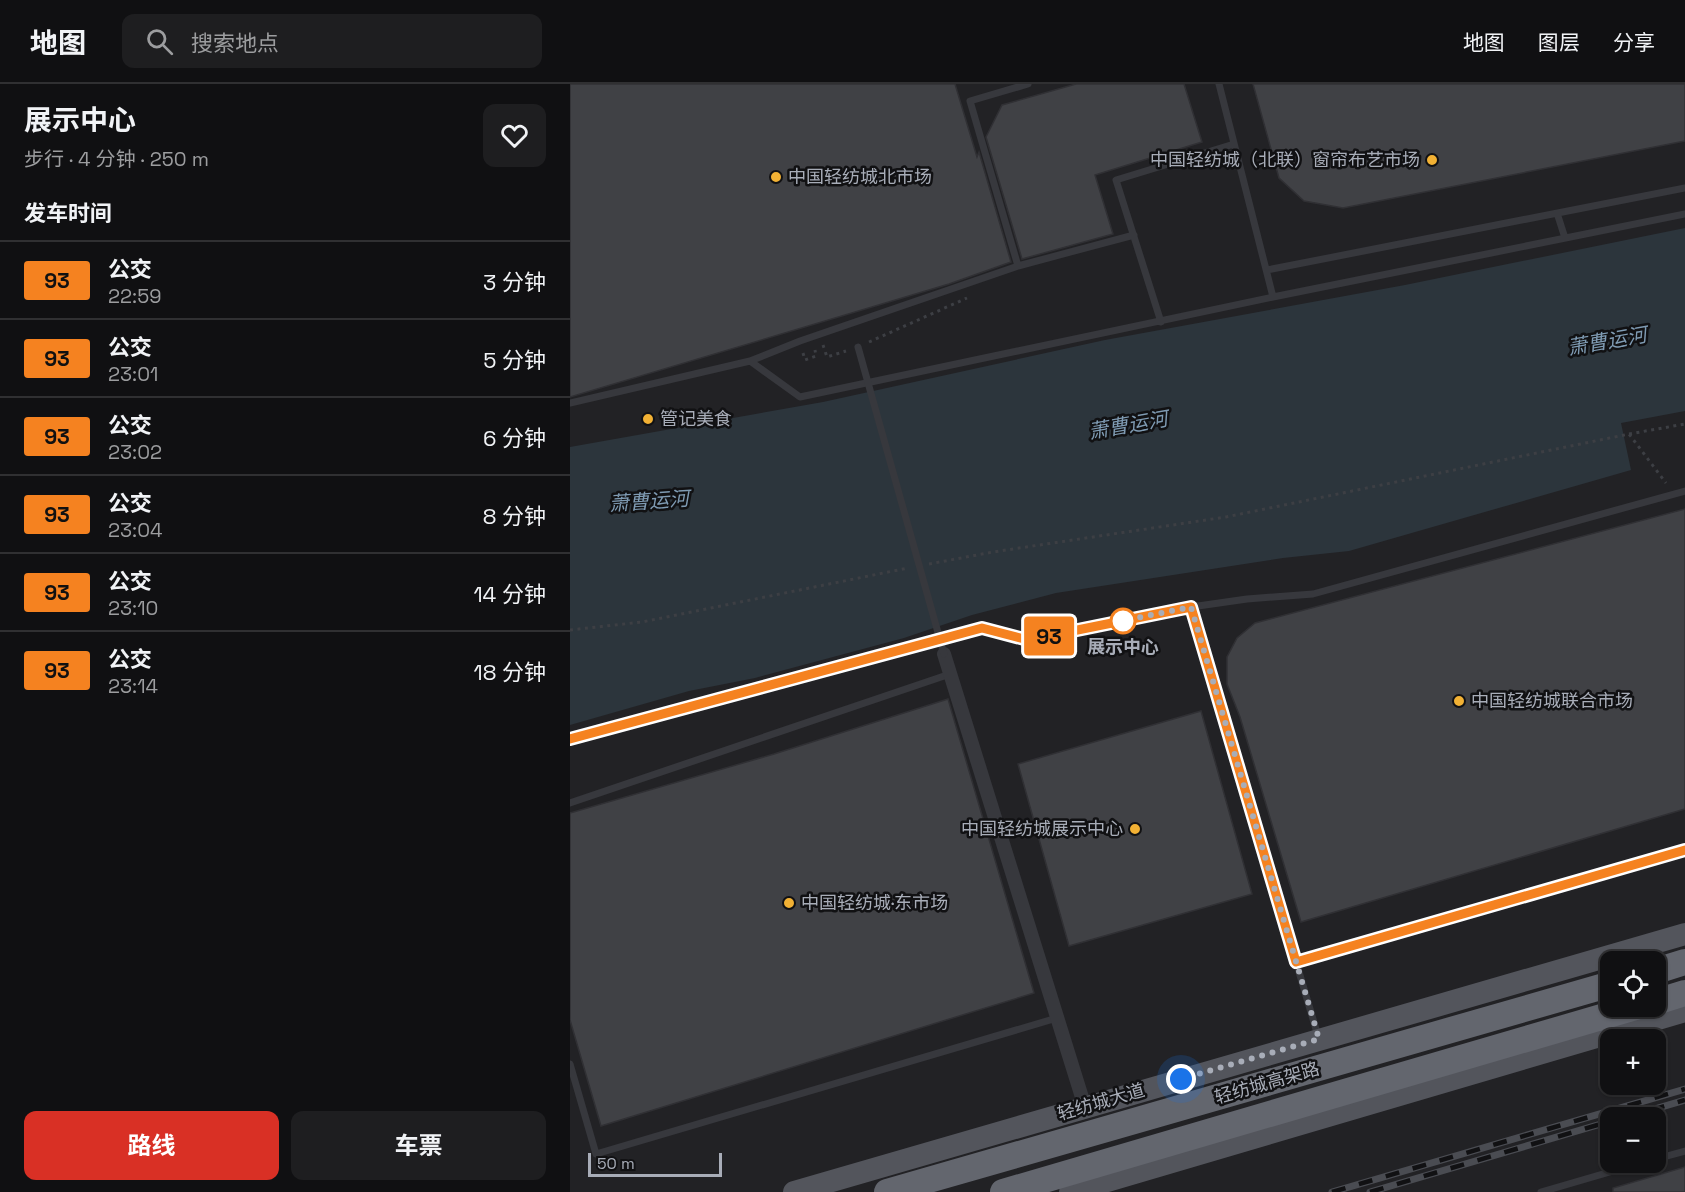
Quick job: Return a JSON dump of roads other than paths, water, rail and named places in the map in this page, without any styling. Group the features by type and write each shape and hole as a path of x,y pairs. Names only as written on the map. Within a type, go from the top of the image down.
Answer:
{"highway":[{"path":"1666,968 1685,962"},
{"name":"轻纺城高架路","path":"887,1192 1600,987"},
{"path":"1666,999 1685,993"},
{"name":"轻纺城高架路","path":"1003,1192 1601,1017"}],"main road":[{"name":"轻纺城大道","path":"794,1192 1685,934"},
{"path":"1072,1192 1685,1011"}],"street":[{"path":"944,654 1085,1107"}],"lane":[{"path":"1018,266 970,101 1028,84"},
{"path":"1219,84 1274,297"},
{"path":"1161,322 1116,180 1234,144"},
{"path":"1267,270 1685,188"},
{"path":"1557,213 1564,238"},
{"path":"750,361 800,397 1274,297 1685,214"},
{"path":"570,403 750,361 800,341 1018,266 1134,235"},
{"path":"858,347 944,654"},
{"path":"570,739 982,628 1028,640 1191,607 1247,599 1313,594 1685,491"},
{"path":"1191,607 1319,1039"},
{"path":"570,803 950,674"},
{"path":"1296,962 1685,850"},
{"path":"570,1064 596,1155 1057,1018"},
{"path":"1666,1156 1685,1151"},
{"path":"1541,1192 1606,1173"}],"water":[{"name":"萧曹运河","path":"1685,228 1685,411 1621,423 1631,470 1349,551 1283,558 1056,593 972,615 904,638 755,678 689,691 570,725 570,447 823,402 1105,340 1405,285"}],"railway":[{"path":"1332,1192 1685,1089"},
{"path":"1661,1107 1685,1100"},
{"path":"1370,1192 1600,1124"}],"place":[{"name":"中国轻纺城（北联）窗帘布艺市场","path":"1432,160"},
{"name":"中国轻纺城北市场","path":"776,177"},
{"name":"管记美食","path":"648,419"},
{"name":"展示中心","path":"1123,621"},
{"name":"中国轻纺城联合市场","path":"1459,701"},
{"name":"中国轻纺城展示中心","path":"1135,829"},
{"name":"中国轻纺城·东市场","path":"789,903"}]}
